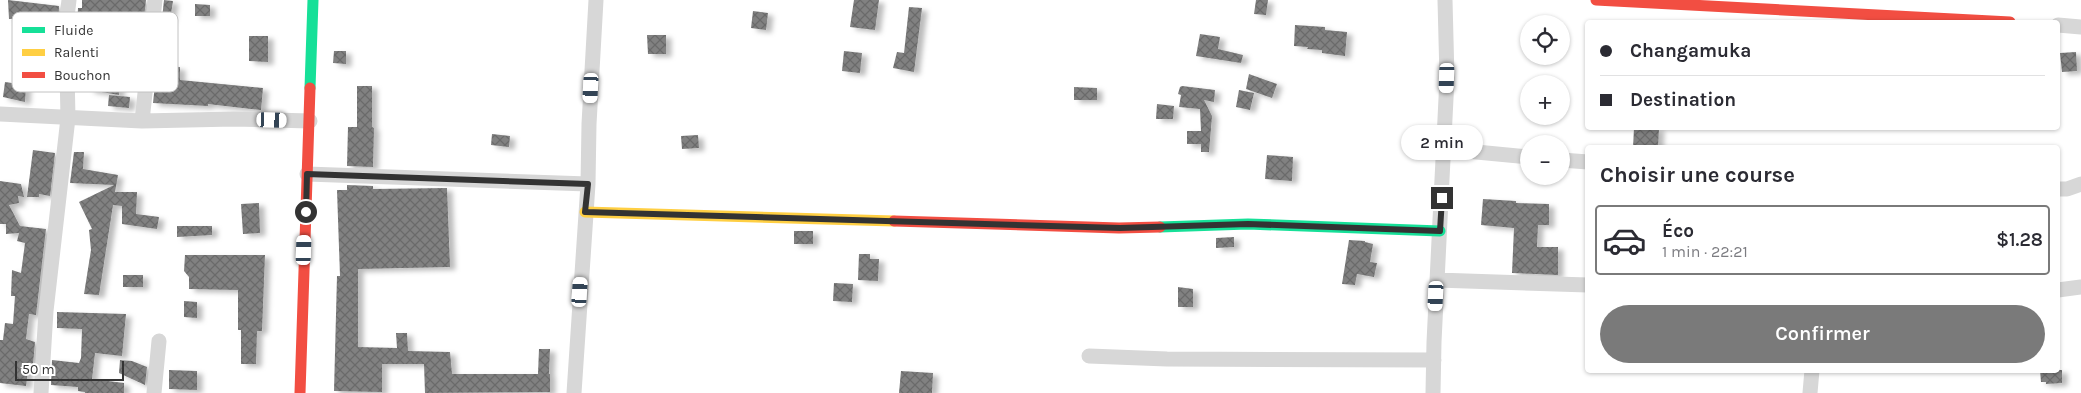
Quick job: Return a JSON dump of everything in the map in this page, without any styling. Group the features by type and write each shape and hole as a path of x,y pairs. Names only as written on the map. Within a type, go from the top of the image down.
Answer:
{"main road":[{"path":"300,393 313,0"},
{"path":"1596,0 1972,20"},
{"path":"585,212 1120,228 1248,224 1440,231"}],"street":[{"path":"574,393 588,184 589,124 596,0"},
{"path":"1433,393 1437,280 1445,149 1447,78 1445,0"},
{"path":"2060,25 2081,27"},
{"path":"41,393 46,311 68,118 67,92"},
{"path":"142,122 145,92"},
{"path":"0,114 142,122 310,121"},
{"path":"1445,149 1520,156"},
{"path":"1570,161 1585,162"},
{"path":"307,174 588,184"},
{"path":"2060,189 2067,189 2081,184"},
{"path":"1437,280 1585,285"},
{"path":"2060,290 2081,287"},
{"path":"154,393 159,341"},
{"path":"1089,356 1167,359 1434,360"},
{"path":"1810,393 1812,373"}],"building":[{"path":"8,0 59,6 59,12 12,12 12,19 9,19"},
{"path":"82,0 146,0 145,12 78,12 78,8 82,8"},
{"path":"164,0 173,1 171,12 163,12"},
{"path":"854,0 879,0 875,30 850,27"},
{"path":"1256,0 1268,0 1266,15 1254,14"},
{"path":"195,4 210,5 210,16 195,16"},
{"path":"909,7 922,8 914,72 893,68 897,52 904,53"},
{"path":"753,11 768,13 766,30 751,28"},
{"path":"1295,25 1325,27 1325,30 1347,32 1345,56 1322,53 1322,50 1307,49 1308,47 1294,46"},
{"path":"1200,34 1220,37 1218,49 1243,55 1241,63 1196,56"},
{"path":"647,35 666,35 666,54 648,54"},
{"path":"249,36 268,36 268,62 249,61"},
{"path":"334,51 346,51 346,64 333,63"},
{"path":"844,51 862,53 860,73 842,71"},
{"path":"2076,52 2077,71 2062,72 2060,53"},
{"path":"178,67 180,67 180,80 263,88 261,110 208,104 208,106 153,103 154,92 178,92"},
{"path":"1249,74 1277,84 1272,98 1246,89"},
{"path":"5,82 12,83 12,92 26,92 25,102 3,97"},
{"path":"357,86 372,86 373,167 347,166 348,127 357,127"},
{"path":"1182,86 1215,90 1214,102 1204,100 1212,116 1209,152 1201,152 1201,144 1187,144 1187,131 1201,131 1200,109 1179,107 1181,95 1178,94"},
{"path":"1074,87 1097,88 1097,100 1074,100"},
{"path":"1239,90 1254,93 1250,110 1236,107"},
{"path":"101,92 119,92 119,95"},
{"path":"109,95 130,97 129,108 108,106"},
{"path":"1157,104 1174,106 1173,119 1156,119"},
{"path":"1634,130 1659,130 1658,145 1633,145"},
{"path":"492,134 510,136 509,147 491,145"},
{"path":"698,135 699,148 682,149 681,136"},
{"path":"33,150 55,153 50,196 39,194 39,197 27,197"},
{"path":"74,152 84,152 83,169 118,175 115,192 137,192 136,214 159,217 157,229 122,224 122,206 113,205 99,295 84,294 91,250 89,230 92,229 79,202 114,185 70,183"},
{"path":"1267,155 1293,157 1292,181 1265,179"},
{"path":"0,181 21,184 24,197 18,196 19,203 9,205 20,226 46,229 36,315 29,314 26,339 35,342 33,364 29,363 26,386 0,383 0,340 3,340 5,323 13,324 15,296 11,296 12,270 21,273 25,243 17,241 19,233 6,234 6,224 0,224"},
{"path":"347,185 373,186 373,189 447,188 450,267 358,269 358,347 397,348 396,333 407,333 408,351 450,352 452,374 538,374 539,349 550,349 550,392 425,393 424,364 382,364 382,392 334,391 337,276 340,276 337,190 347,190"},
{"path":"1483,199 1549,204 1549,225 1538,225 1537,247 1558,247 1558,275 1512,273 1514,228 1481,225"},
{"path":"259,203 260,233 243,234 241,204"},
{"path":"177,226 212,226 212,235 177,237"},
{"path":"794,231 813,231 813,244 794,244"},
{"path":"1234,237 1234,247 1216,248 1216,238"},
{"path":"1349,240 1365,241 1373,244 1370,262 1377,263 1374,277 1357,274 1355,285 1342,284"},
{"path":"859,254 870,254 870,259 879,259 878,281 858,280"},
{"path":"185,255 265,255 262,331 257,331 256,364 241,364 241,330 238,330 238,290 189,289 189,277 184,271"},
{"path":"123,275 143,275 143,287 123,287"},
{"path":"834,283 853,284 852,302 833,301"},
{"path":"1178,287 1193,289 1193,307 1178,307"},
{"path":"184,301 197,302 197,318 184,317"},
{"path":"57,312 126,314 122,356 95,353 92,379 124,383 124,393 85,393 78,391 78,387 51,385 52,360 79,363 81,358 82,329 57,328"},
{"path":"120,360 132,361 147,367 145,385 119,373"},
{"path":"169,370 197,371 197,390 169,389"},
{"path":"2060,370 2062,370 2062,383 2046,384 2046,382 2041,382 2040,373 2060,373"},
{"path":"901,371 933,373 932,393 899,393"}],"traffic: fast":[{"path":"310,88 313,0"},
{"path":"1160,227 1248,224 1440,231"}],"traffic: slow":[{"path":"585,212 894,221"}],"traffic: jam":[{"path":"1596,0 1972,20"},
{"path":"300,393 310,88"},
{"path":"894,221 1119,228 1160,227"}],"route":[{"path":"306,212 307,174 588,184 585,212 1120,228 1248,224 1440,231 1442,198"}]}
